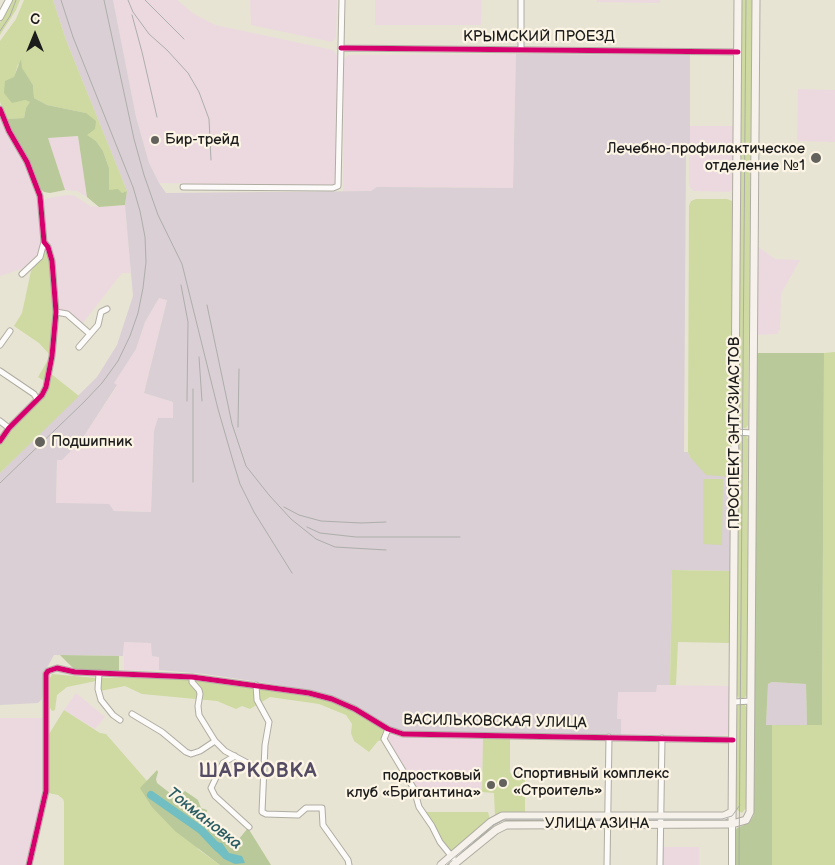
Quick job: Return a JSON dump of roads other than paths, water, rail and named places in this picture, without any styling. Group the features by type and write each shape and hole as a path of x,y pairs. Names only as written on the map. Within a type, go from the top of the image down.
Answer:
{"main road":[{"name":"ПРОСПЕКТ ЭНТУЗИАСТОВ","path":"738,0 732,824 746,820 750,812 756,0"},
{"name":"УЛИЦА АЗИНА","path":"661,820 724,816 732,812"},
{"name":"УЛИЦА АЗИНА","path":"441,865 491,822 502,816 661,820 732,824"},
{"name":"УЛИЦА АЗИНА","path":"455,864 506,824 608,820"}],"street":[{"path":"0,18 9,0"},
{"path":"183,187 334,188 338,186 340,181 342,0"},
{"path":"521,0 521,50"},
{"name":"КРЫМСКИЙ ПРОЕЗД","path":"341,48 738,52"},
{"path":"0,109 9,131 27,162 40,196 44,242 40,257 22,274"},
{"path":"0,441 9,428 42,395 49,372 56,312 52,260 48,247 44,242"},
{"path":"79,347 98,324 101,312 107,309"},
{"path":"56,312 67,314 90,334"},
{"path":"0,345 10,331"},
{"path":"0,371 21,385 37,399"},
{"path":"0,421 9,428"},
{"path":"735,432 752,433"},
{"name":"ВАСИЛЬКОВСКАЯ УЛИЦА","path":"29,865 46,791 46,674 48,671 57,668 75,672 192,676 309,693 332,699 355,709 388,729 403,734 733,740"},
{"path":"99,673 99,694 113,715 120,720"},
{"path":"192,676 192,682 200,694 199,715 215,741 224,751 255,767 264,769"},
{"path":"256,685 256,700 269,722 264,745 262,812 266,814 298,815 306,808 322,808 323,825 348,860 349,865"},
{"path":"734,702 751,701"},
{"path":"132,714 162,732 191,754 200,751 215,741"},
{"path":"388,729 384,739 414,789 419,807 455,864"},
{"path":"607,865 609,737"},
{"path":"660,865 662,738"},
{"path":"236,756 223,763 211,788 215,796 249,827"},
{"name":"ПРОСПЕКТ ЭНТУЗИАСТОВ","path":"732,824 732,865"}],"water":[{"path":"212,841 222,843 229,853 242,856 245,863 235,864 224,859 211,846"}],"waterway":[{"name":"Токмановка","path":"151,795 201,830 218,848"}],"tram line":[{"path":"0,31 10,16 16,0"},
{"path":"739,865 746,0"},
{"path":"445,865 493,825 505,819 722,819 732,816 740,805"}],"railway":[{"path":"0,483 102,383 118,361 130,336 138,313 143,288 146,262 145,237 140,211 133,187 73,37 61,0"},
{"path":"104,0 134,139 144,175 158,215 182,264 218,409 240,484 254,512 292,573"},
{"path":"128,0 133,12 149,34 188,73 199,92 209,119 211,160"},
{"path":"145,0 184,39"},
{"path":"132,15 157,117"},
{"path":"181,285 188,322 187,401"},
{"path":"207,305 232,424 246,466 291,519 316,539 335,547 386,550"},
{"path":"199,357 202,401"},
{"path":"238,427 239,369"},
{"path":"193,389 193,482"},
{"path":"284,507 299,515 321,521 386,522"},
{"path":"307,527 320,533 356,537 460,537"}],"place":[{"name":"Бир-трейд","path":"155,140"},
{"name":"Лечебно-профилактическое отделение №1","path":"816,158"},
{"name":"Подшипник","path":"40,442"},
{"name":"Спортивный комплекс «Строитель»","path":"503,783"},
{"name":"подростковый клуб «Бригантина»","path":"491,785"}],"district":[{"name":"ШАРКОВКА","path":"258,772"}]}
